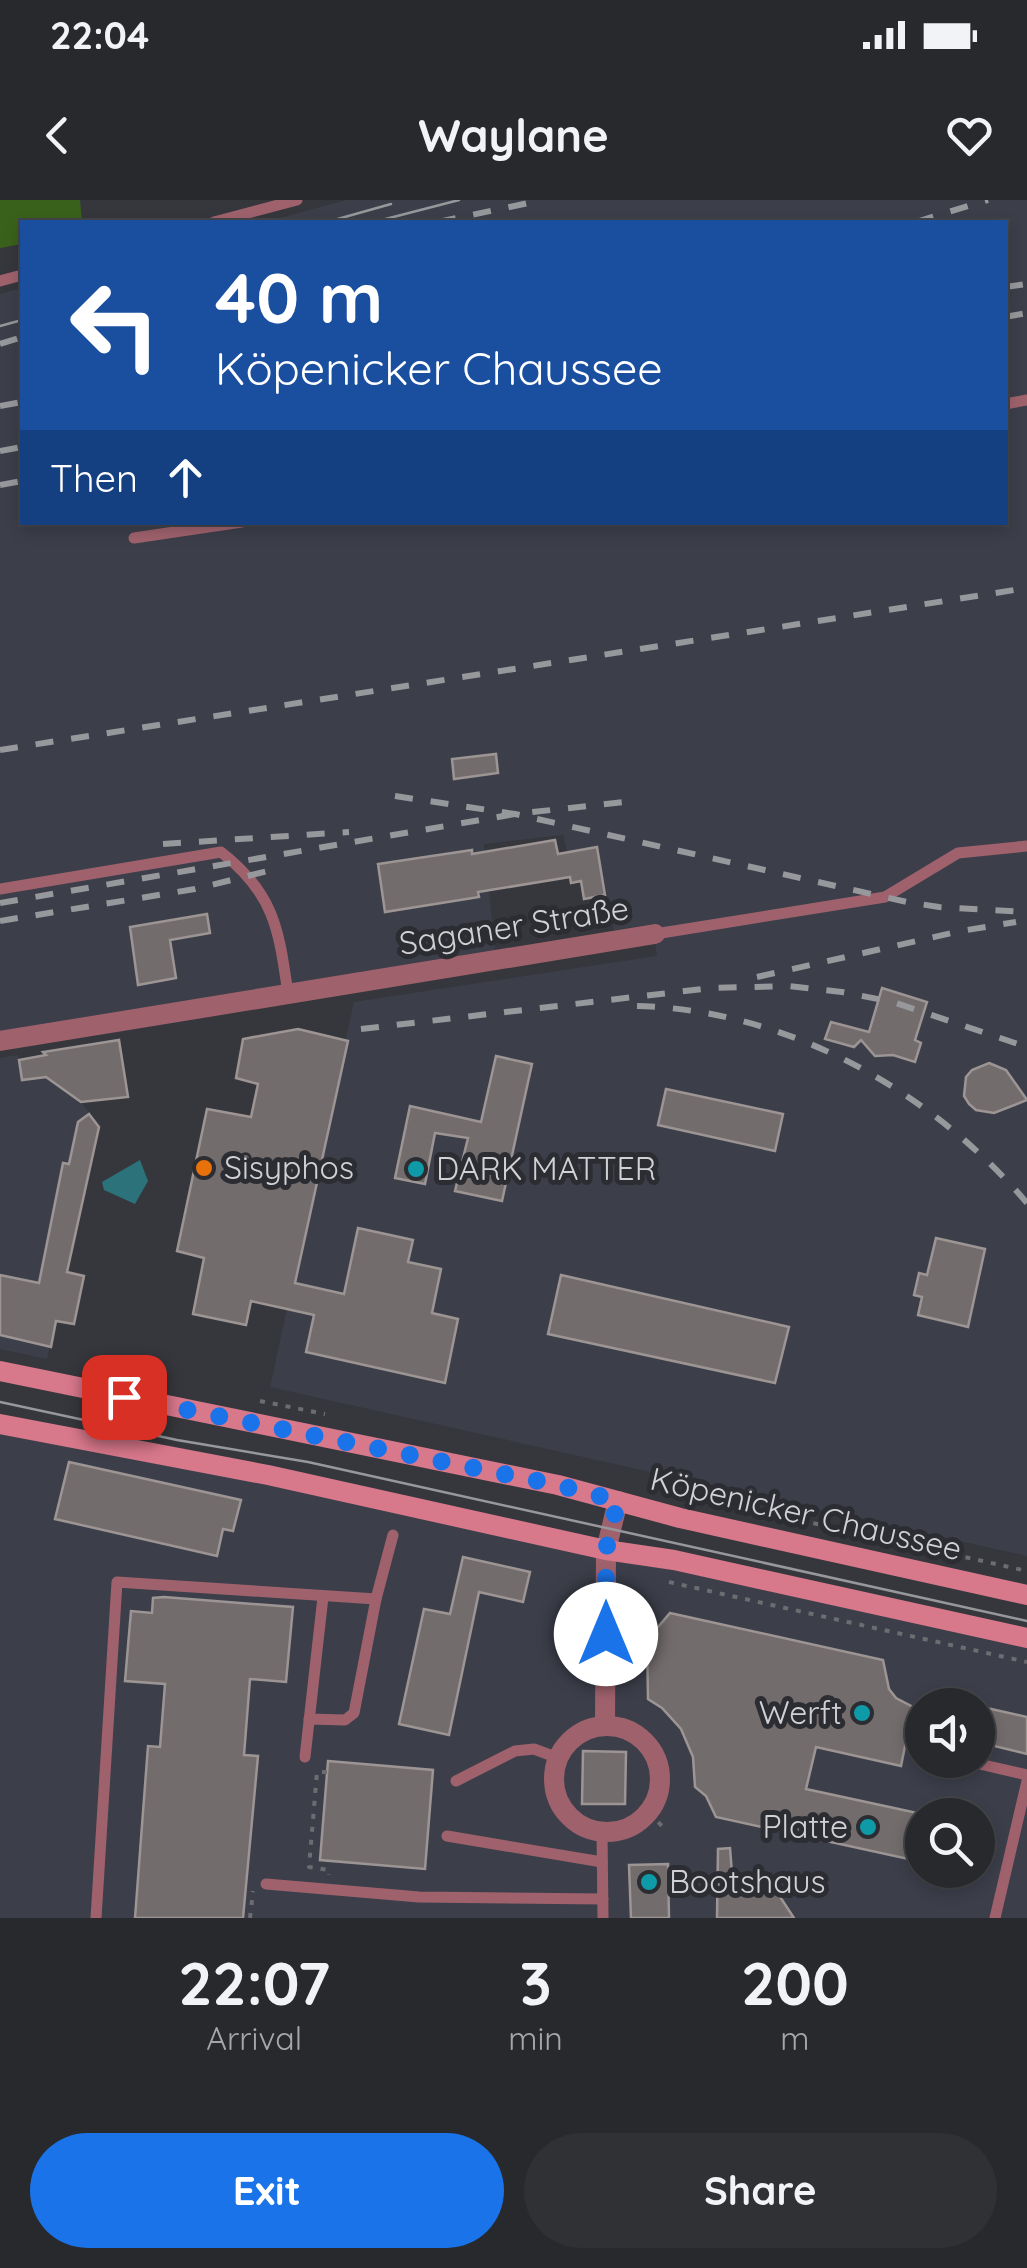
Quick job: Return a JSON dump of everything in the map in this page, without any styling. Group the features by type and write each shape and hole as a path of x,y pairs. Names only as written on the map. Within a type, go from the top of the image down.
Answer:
{"main road":[{"name":"Köpenicker Chaussee","path":"0,1371 558,1485 1027,1596"},
{"path":"0,1424 268,1475 1027,1638"}],"street":[{"name":"Saganer Straße","path":"0,1041 655,934"},
{"path":"605,1725 606,1550 618,1501"},
{"path":"605,1725 622,1727 651,1747 659,1763 661,1780 656,1820 602,1832 571,1819 561,1806 554,1774 558,1758 576,1734 605,1725"}],"lane":[{"path":"222,220 298,200"},
{"path":"134,538 222,525"},
{"name":"Saganer Straße","path":"655,934 885,897 958,853 1027,846"},
{"path":"0,889 221,852 246,877 276,921 288,994"},
{"path":"309,1718 345,1720 354,1713 393,1535"},
{"path":"96,1918 117,1582 376,1599"},
{"path":"305,1757 323,1597"},
{"path":"456,1780 515,1751 534,1749 558,1758"},
{"path":"995,1770 1027,1779 995,1918"},
{"path":"602,1832 603,1918"},
{"path":"446,1836 602,1862"},
{"path":"266,1884 420,1897 603,1899"}],"path":[{"path":"326,1772 317,1772 309,1867 329,1870 329,1877"},
{"path":"250,1918 253,1892 266,1884"}],"shaded area":[{"path":"347,200 1027,200 1027,1556 270,1387 354,1002 657,956 653,924 614,930 597,846 567,852 563,835 484,844 495,950 0,1031 0,294 20,289 20,525 1008,525 1008,220 272,220"},
{"path":"18,1055 22,1080 46,1077 81,1102 99,1127 47,1359 0,1349 0,1058"},
{"path":"0,1423 1027,1638 1027,1918 0,1918"}],"green space":[{"path":"0,200 80,200 82,220 20,220 20,244 0,248"}],"water":[{"path":"140,1160 148,1181 135,1204 104,1190 102,1182"}],"building":[{"path":"496,754 498,773 454,779 452,759"},
{"path":"555,840 558,854 597,847 605,895 584,899 581,881 571,883 570,877 385,912 378,864"},
{"path":"207,914 210,933 170,940 176,978 138,985 130,927"},
{"path":"882,988 927,1002 915,1040 921,1043 915,1062 893,1055 875,1056 861,1040 854,1047 825,1039 831,1022 869,1032"},
{"path":"298,1029 348,1041 295,1283 344,1294 358,1228 413,1240 408,1262 441,1269 432,1313 458,1319 445,1383 306,1352 314,1315 251,1301 246,1325 193,1314 204,1258 177,1251 207,1109 251,1117 258,1084 236,1078 243,1039"},
{"path":"119,1040 128,1097 81,1102 46,1077 22,1080 19,1060 46,1055 43,1052"},
{"path":"496,1056 532,1064 502,1201 455,1191 468,1138 435,1133 425,1184 395,1178 410,1106 481,1122"},
{"path":"989,1063 1006,1070 1027,1100 994,1113 976,1110 969,1104 964,1096 966,1077"},
{"path":"666,1089 783,1114 775,1151 658,1125"},
{"path":"89,1114 99,1127 67,1272 84,1276 74,1324 56,1321 51,1347 0,1335 0,1275 39,1283 63,1163 69,1164 78,1122"},
{"path":"936,1238 985,1249 968,1327 918,1315 922,1297 914,1295 919,1273 927,1275"},
{"path":"561,1275 789,1327 775,1383 548,1334"},
{"path":"69,1462 241,1500 233,1531 223,1529 217,1556 55,1519"},
{"path":"463,1557 530,1572 523,1602 479,1592 449,1735 399,1724 424,1609 450,1614"},
{"path":"153,1598 293,1607 286,1682 250,1679 244,1755 258,1756 243,1918 135,1918 148,1746 160,1747 165,1684 125,1681 131,1611 152,1613"},
{"name":"Werft","path":"670,1613 883,1660 889,1689 905,1703 901,1766 816,1747 806,1789 905,1810 905,1858 716,1817 706,1796 695,1787 693,1757 681,1729 648,1699 647,1640"},
{"path":"995,1710 1027,1717 1027,1754 995,1746"},
{"path":"583,1751 626,1752 625,1804 582,1804"},
{"path":"328,1761 433,1770 425,1869 320,1860"},
{"path":"730,1848 733,1886 773,1886 794,1918 717,1918 718,1849"},
{"name":"Bootshaus","path":"668,1864 669,1918 631,1918 629,1865"}],"tram line":[{"path":"382,220 459,200"},
{"path":"334,220 391,204"},
{"path":"0,326 20,321"},
{"path":"0,1402 177,1440 308,1462 1027,1621"}],"railway":[{"path":"448,220 543,200"},
{"path":"923,220 988,200"},
{"path":"1008,287 1027,284"},
{"path":"1008,316 1027,313"},
{"path":"0,344 20,338"},
{"path":"0,406 20,402"},
{"path":"0,451 20,447"},
{"path":"0,485 20,481"},
{"path":"0,750 1027,588"},
{"path":"395,796 515,814 907,902 1027,912"},
{"path":"0,903 515,814 633,801"},
{"path":"163,844 349,832"},
{"path":"0,921 195,889 272,870"},
{"path":"757,977 1016,922"},
{"path":"361,1029 711,988 789,986 893,1002 1027,1047"},
{"path":"637,1006 693,1011 748,1023 801,1040 852,1064 901,1092 946,1125 989,1162 1027,1203"}],"place":[{"name":"Sisyphos","path":"204,1168"},
{"name":"DARK MATTER","path":"416,1169"},
{"name":"Werft","path":"862,1713"},
{"name":"Platte","path":"868,1827"},
{"name":"Bootshaus","path":"649,1882"}],"route":[{"path":"124,1397 558,1485 618,1501 606,1550 606,1634"}]}
